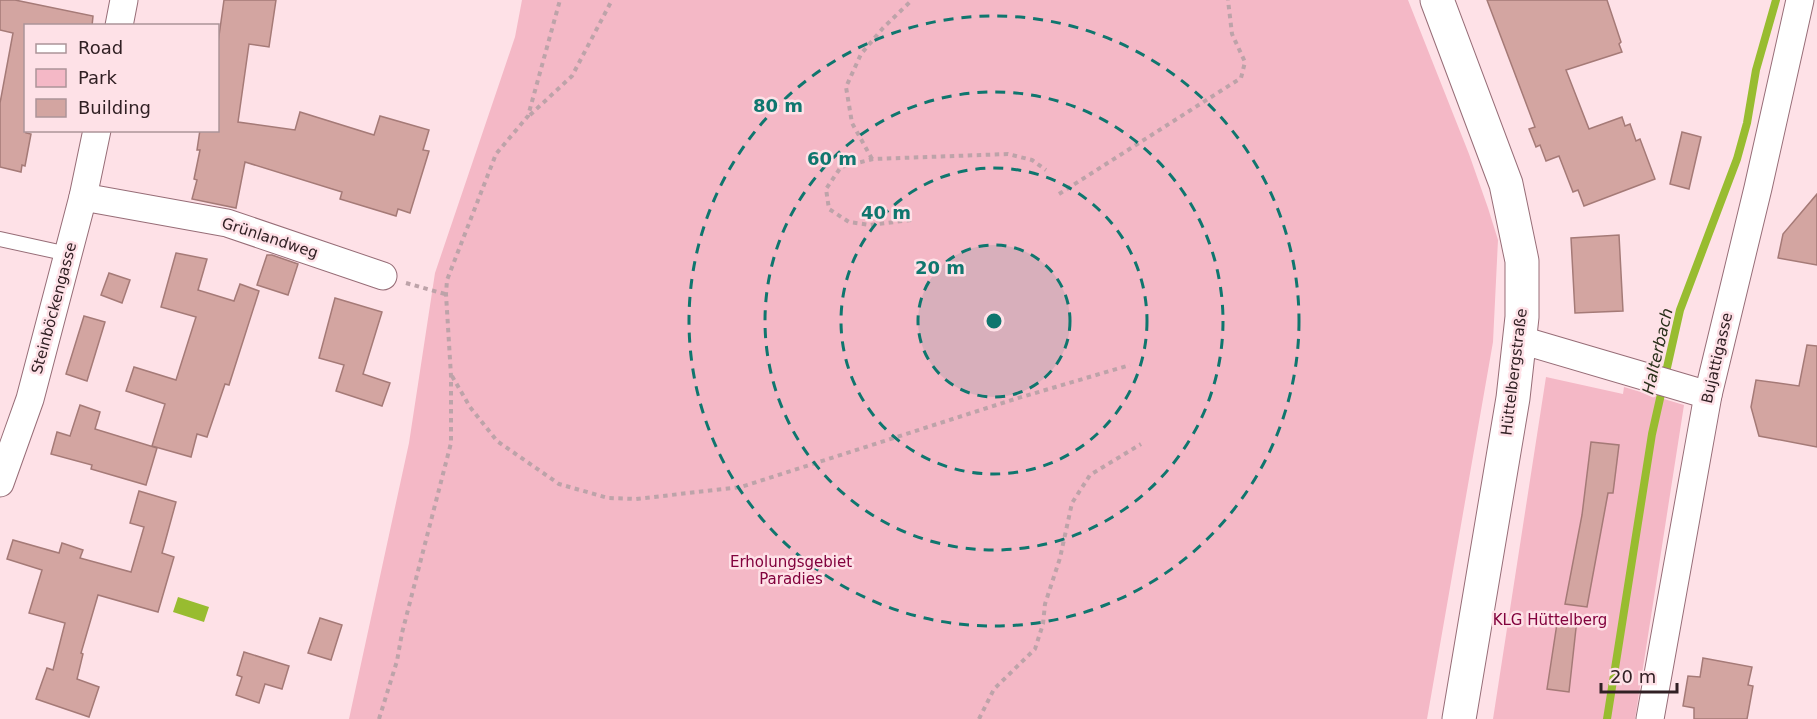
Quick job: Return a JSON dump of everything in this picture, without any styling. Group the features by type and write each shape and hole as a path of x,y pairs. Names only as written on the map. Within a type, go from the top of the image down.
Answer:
{"main road":[{"name":"Hüttelbergstraße","path":"1437,0 1498,159 1513,210 1522,261 1521,340 1459,719"}],"street":[{"path":"119,24 124,0"},
{"name":"Bujattigasse","path":"1650,719 1708,395 1800,0"},
{"name":"Steinböckengasse","path":"0,483 30,399 83,197 97,132"},
{"name":"Grünlandweg","path":"83,197 227,222 383,276"},
{"path":"1521,340 1708,395"}],"lane":[{"path":"0,239 68,254"}],"path":[{"path":"528,116 560,0"},
{"path":"380,719 397,661 402,633 451,443 447,280 496,154 528,116 572,76 612,0"},
{"path":"873,159 852,123 846,87 861,54 912,0"},
{"path":"1059,194 1241,78 1245,62 1232,34 1226,2"},
{"path":"911,220 870,225 849,222 829,209 826,189 841,167 873,159 1008,154 1032,160 1046,170"},
{"path":"383,276 446,294"},
{"path":"451,376 470,407 497,441 559,484 608,498 636,499 741,488 1015,399 1130,365"},
{"path":"979,719 994,689 1035,650 1072,503 1089,475 1142,444"}],"green space":[{"name":"Erholungsgebiet Paradies","path":"522,0 1408,0 1469,154 1498,240 1493,342 1427,719 349,719 409,443 435,273 515,37"},
{"name":"KLG Hüttelberg","path":"1546,377 1623,394 1624,387 1684,405 1635,719 1493,719"}],"shaded area":[{"path":"178,597 209,607 204,622 173,612"}],"building":[{"path":"0,0 15,0 93,16 92,24 24,24 24,132 31,134 25,166 22,165 21,172 0,167 0,103 13,33 0,30"},
{"path":"224,0 276,0 269,47 249,44 238,122 295,130 300,112 374,135 380,116 429,130 423,150 429,151 410,213 398,209 396,216 340,199 342,192 245,162 236,208 192,199 197,180 194,179 200,150 197,150 200,132 219,132 219,36"},
{"path":"1487,0 1607,0 1621,42 1619,44 1622,52 1566,70 1589,129 1622,117 1625,126 1630,124 1636,141 1640,139 1655,179 1584,206 1578,190 1573,192 1559,156 1546,161 1540,145 1536,147 1529,129 1535,127"},
{"path":"1682,132 1701,137 1689,189 1670,184"},
{"path":"1817,194 1817,265 1778,258 1783,234"},
{"path":"1619,235 1623,311 1575,313 1571,238"},
{"path":"176,253 207,259 198,290 234,301 240,284 259,291 229,385 225,384 207,437 197,434 191,457 152,446 165,404 126,391 134,367 176,380 196,317 161,307"},
{"path":"267,255 298,264 288,295 257,285"},
{"path":"109,273 130,280 122,303 101,295"},
{"path":"335,298 382,312 363,374 390,383 382,406 336,391 344,365 319,358"},
{"path":"84,316 105,322 87,381 66,374"},
{"path":"1807,345 1817,346 1817,447 1759,436 1751,407 1756,380 1799,386"},
{"path":"80,405 100,412 95,429 157,448 146,485 91,469 92,465 51,454 57,432 70,436"},
{"path":"1591,442 1619,445 1613,493 1608,493 1587,607 1565,604 1582,515"},
{"path":"139,491 176,502 162,553 174,557 158,612 98,595 81,653 83,654 77,679 99,687 89,717 36,699 47,668 53,670 65,623 29,613 42,570 7,559 13,540 59,553 62,543 83,550 80,558 131,572 144,527 130,523"},
{"path":"1558,617 1577,619 1569,692 1547,689"},
{"path":"320,618 342,625 331,660 308,653"},
{"path":"244,652 289,666 282,689 265,684 259,703 236,695 242,677 237,675"},
{"path":"1703,658 1752,667 1748,685 1753,686 1747,719 1694,719 1694,708 1683,706 1688,676 1700,677"}],"waterway":[{"name":"Halterbach","path":"1607,719 1652,434 1680,310 1737,159 1747,123 1756,70 1776,0"}]}
